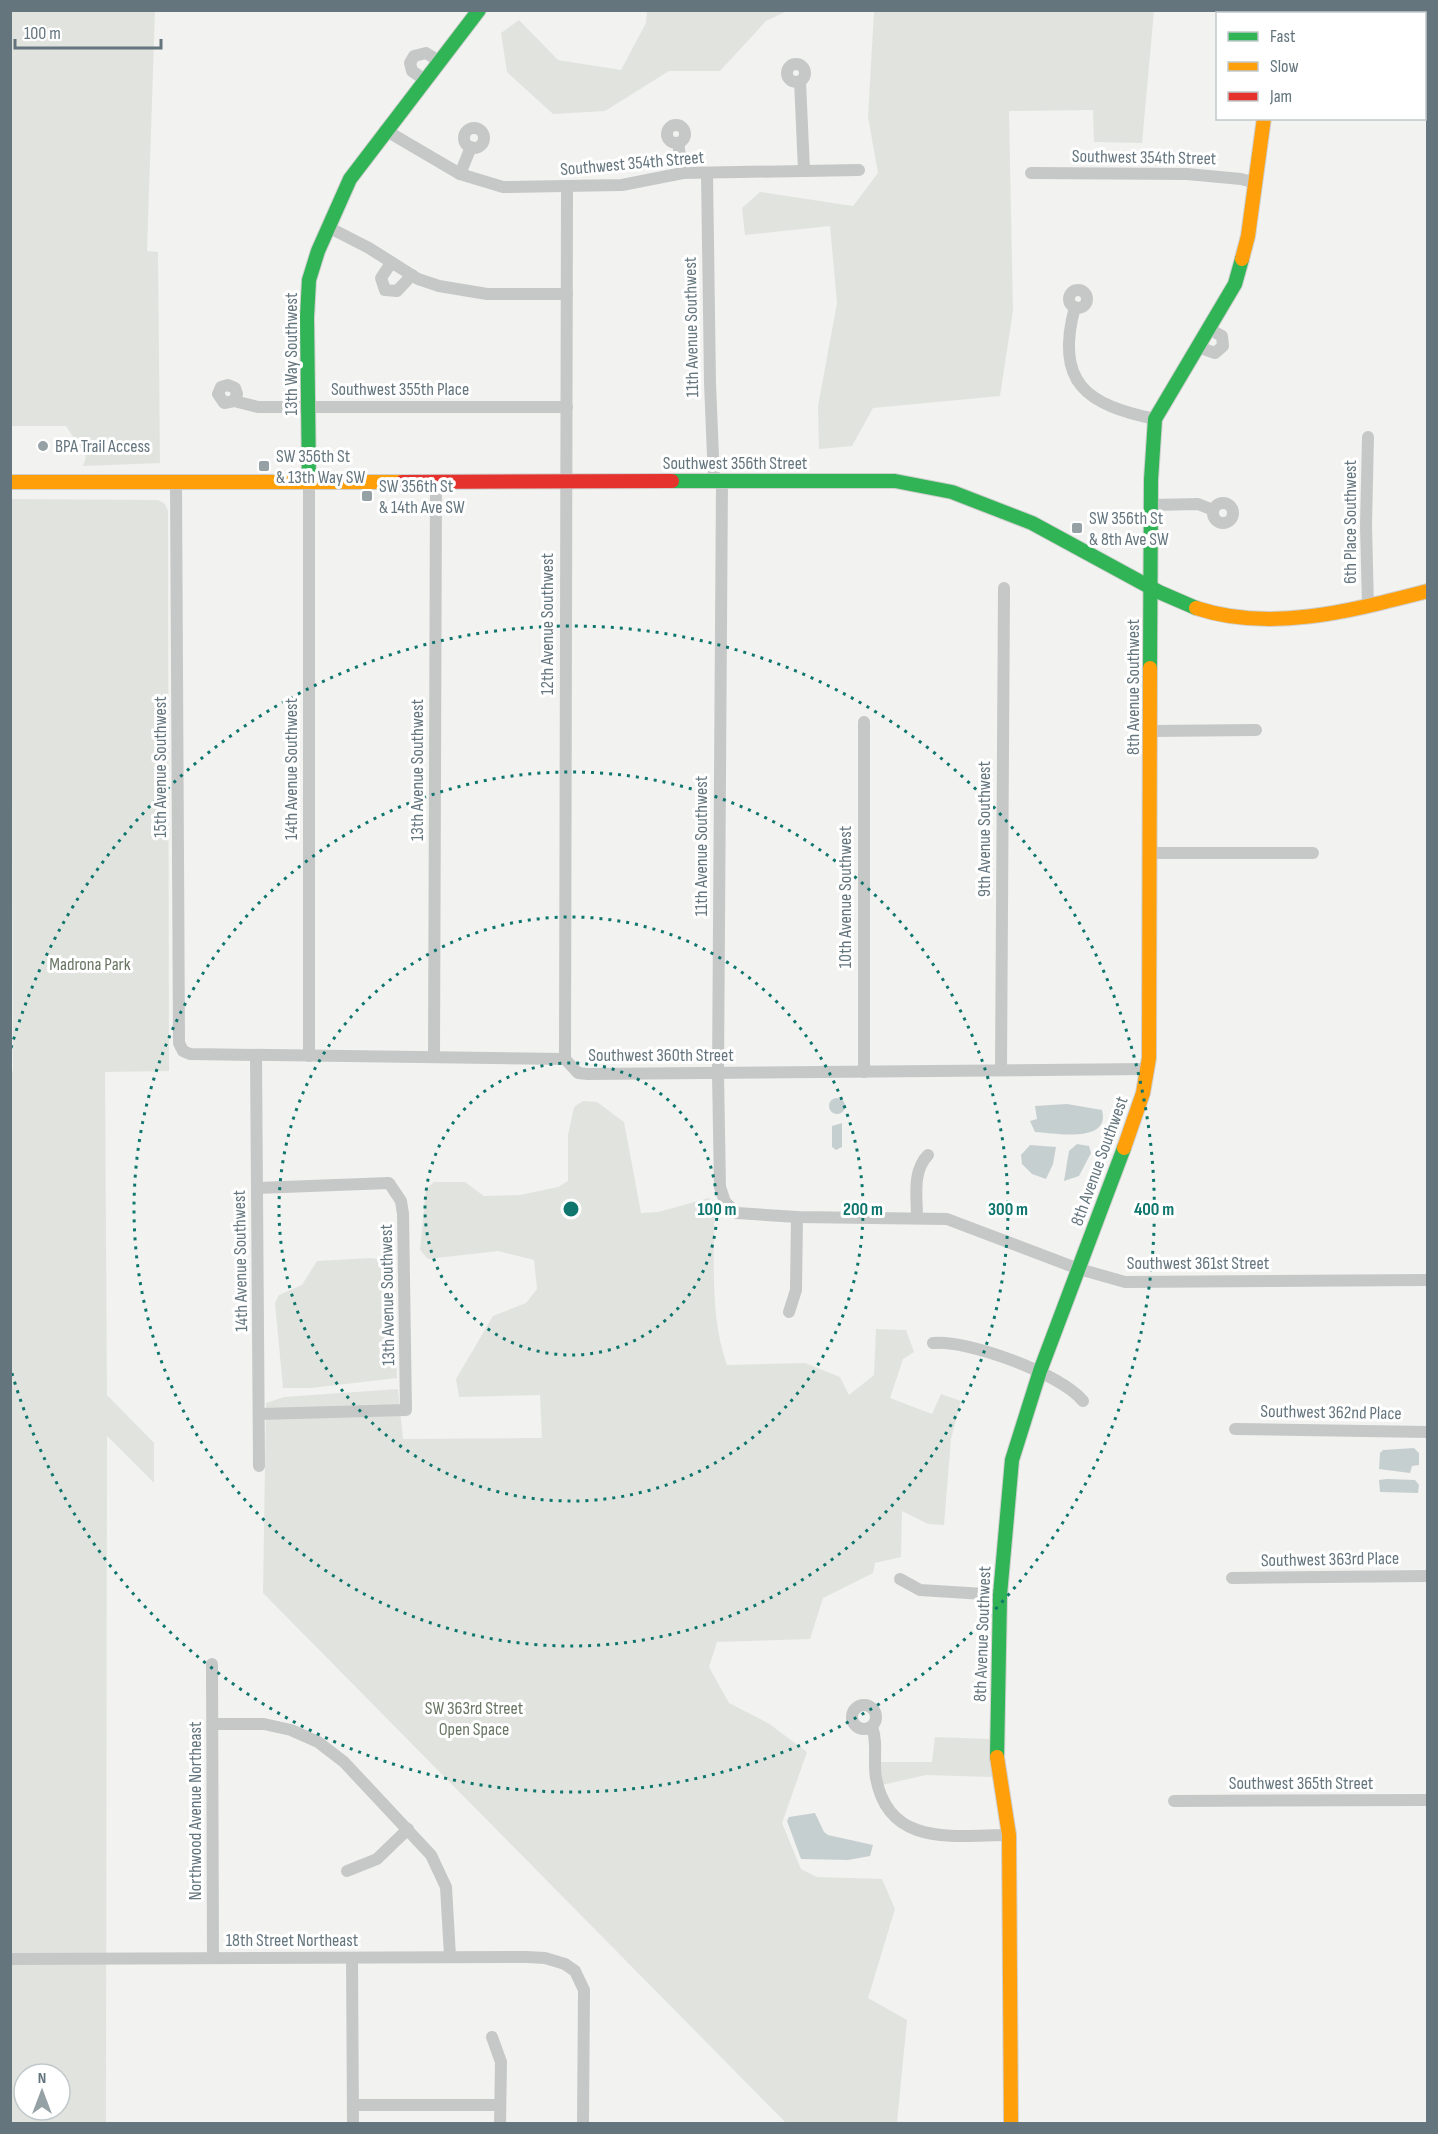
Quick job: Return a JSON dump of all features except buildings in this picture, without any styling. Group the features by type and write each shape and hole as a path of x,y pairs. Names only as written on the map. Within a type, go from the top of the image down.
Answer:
{"street":[{"name":"13th Way Southwest","path":"309,481 309,280 328,227 350,179 385,130 479,10"},
{"path":"424,80 412,71 410,63 414,56 426,53 439,61"},
{"path":"800,81 804,171"},
{"name":"8th Avenue Southwest","path":"1011,2124 1009,1835 996,1765 1000,1595 1012,1460 1040,1371 1130,1134 1147,1068 1151,853 1152,450 1155,419 1235,284 1248,236 1264,120"},
{"name":"Southwest 354th Street","path":"385,130 460,174 503,188 622,185 684,173 859,170"},
{"path":"678,143 684,173"},
{"path":"460,174 471,147"},
{"name":"Southwest 354th Street","path":"1031,172 1187,174 1241,179 1256,183"},
{"name":"11th Avenue Southwest","path":"707,173 710,383 718,480 720,1187 721,1196 730,1208"},
{"name":"12th Avenue Southwest","path":"565,1059 567,188"},
{"path":"328,227 412,275 439,286 470,293 567,294"},
{"path":"391,263 381,278 382,286 389,292 400,289 412,275"},
{"path":"1075,307 1071,323 1070,355 1080,386 1091,397 1115,409 1155,419"},
{"path":"1198,347 1215,353 1223,346 1222,336 1209,329"},
{"name":"Southwest 355th Place","path":"234,401 258,407 567,407"},
{"name":"6th Place Southwest","path":"1368,437 1366,525 1368,607"},
{"name":"14th Avenue Southwest","path":"309,481 309,1056"},
{"name":"Southwest 356th Street","path":"10,482 895,481 945,488 1016,516 1151,588 1191,606 1229,616 1314,616 1368,607 1428,591"},
{"name":"15th Avenue Southwest","path":"176,482 179,1032 183,1050"},
{"name":"13th Avenue Southwest","path":"434,1058 436,482"},
{"path":"1152,505 1198,504 1214,510"},
{"name":"9th Avenue Southwest","path":"1001,1070 1004,588"},
{"name":"10th Avenue Southwest","path":"864,722 864,1072"},
{"path":"1151,731 1256,730"},
{"path":"1151,853 1313,853"},
{"name":"Southwest 360th Street","path":"183,1050 190,1054 565,1059 578,1072 588,1074 1147,1068"},
{"name":"14th Avenue Southwest","path":"256,1055 259,1466"},
{"path":"917,1217 918,1172 921,1161 928,1155"},
{"name":"13th Avenue Southwest","path":"257,1188 389,1183 401,1201 403,1214 406,1410 260,1414"},
{"name":"Southwest 361st Street","path":"730,1208 750,1215 917,1217 960,1222 1079,1269 1112,1279 1141,1284 1428,1280"},
{"path":"789,1312 796,1290 797,1217"},
{"path":"933,1343 959,1343 1040,1371 1073,1390 1083,1401"},
{"name":"Southwest 362nd Place","path":"1235,1429 1428,1432"},
{"name":"Southwest 363rd Place","path":"1232,1578 1428,1576"},
{"path":"900,1579 920,1590 1000,1595"},
{"name":"Northwood Avenue Northeast","path":"212,1664 213,1958"},
{"path":"213,1724 264,1724 291,1730 318,1742 344,1762 424,1845 442,1877 447,1898 450,1956"},
{"path":"872,1727 875,1734 874,1762 878,1789 883,1802 898,1822 909,1829 933,1834 1009,1835"},
{"name":"Southwest 365th Street","path":"1174,1801 1428,1800"},
{"path":"347,1871 377,1859 408,1829"},
{"name":"18th Street Northeast","path":"10,1959 450,1956 545,1958 571,1968 584,1990 583,2124"},
{"path":"352,1958 352,2124"},
{"path":"492,2037 501,2062 500,2124"},
{"path":"353,2105 501,2105"}],"green space":[{"path":"10,11 155,11 147,251 158,252 160,463 83,466 86,457 66,426 11,426"},
{"path":"647,11 787,11 766,21 720,71 669,71 605,111 553,114 507,72 501,33 519,20 558,60 621,70 646,23"},
{"path":"874,11 1154,11 1142,143 1094,142 1093,110 1009,111 1013,311 1000,396 873,408 852,446 819,449 818,406 837,303 830,226 745,235 742,208 760,192 853,206 878,173 868,117"},
{"name":"Madrona Park","path":"11,499 158,500 165,504 168,511 169,1071 105,1072 107,1395 154,1443 154,1483 107,1436 106,2123 11,2124 10,1072 13,1071"},
{"name":"SW 363rd Street Open Space","path":"583,1101 597,1102 624,1122 641,1213 658,1212 709,1198 720,1216 714,1223 714,1295 718,1330 727,1365 805,1363 840,1377 849,1395 874,1375 876,1329 906,1330 914,1352 903,1359 890,1398 932,1414 941,1394 961,1401 951,1439 944,1525 928,1524 902,1511 901,1557 875,1563 873,1573 823,1598 810,1639 717,1642 709,1667 729,1703 768,1723 807,1752 782,1823 801,1869 817,1877 882,1879 895,1909 868,1998 907,2020 897,2123 786,2123 263,1593 266,1403 284,1397 398,1389 403,1439 542,1438 540,1395 459,1397 456,1379 493,1316 526,1303 537,1289 534,1260 498,1251 428,1259 420,1250 426,1189 434,1182 465,1182 484,1196 520,1195 558,1187 568,1181 568,1135 574,1107"},
{"path":"383,1259 393,1269 397,1378 311,1388 283,1388 275,1303 279,1295 302,1285 317,1261"},
{"path":"935,1737 989,1739 992,1777 926,1775 882,1785 880,1762 932,1762"}],"shaded area":[{"path":"837,1098 845,1106 837,1114 829,1106"},
{"path":"1067,1104 1102,1110 1103,1121 1098,1128 1079,1134 1035,1132 1030,1121 1037,1119 1035,1106"},
{"path":"842,1123 842,1147 836,1150 832,1147 832,1126"},
{"path":"1077,1144 1089,1146 1091,1153 1079,1176 1064,1181 1069,1151"},
{"path":"1030,1145 1056,1147 1053,1164 1046,1179 1032,1174 1022,1164 1021,1155"},
{"path":"1414,1448 1419,1453 1419,1465 1412,1466 1410,1473 1379,1469 1380,1453 1383,1450"},
{"path":"1379,1480 1415,1480 1419,1485 1418,1493 1380,1492"},
{"path":"815,1813 824,1832 828,1835 873,1845 870,1856 848,1860 801,1859 787,1821 789,1817"}],"traffic: fast":[{"path":"309,481 307,317 309,280 318,251 350,179 479,10"},
{"path":"1150,668 1151,480 1155,419 1235,284 1242,259"},
{"path":"672,481 895,481 952,492 1032,523 1159,592 1196,608"},
{"path":"997,1757 1000,1595 1012,1460 1040,1371 1124,1148"}],"traffic: slow":[{"path":"1242,259 1248,236 1264,120"},
{"path":"10,482 402,482"},
{"path":"1196,608 1253,619 1283,619 1342,611 1428,591"},
{"path":"1124,1148 1143,1093 1149,1058 1150,668"},
{"path":"997,1757 1009,1835 1011,2124"}],"traffic: jam":[{"path":"402,482 672,481"}],"place":[{"name":"BPA Trail Access","path":"43,446"},
{"name":"SW 356th St & 13th Way SW","path":"264,466"},
{"name":"SW 356th St & 14th Ave SW","path":"367,496"},
{"name":"SW 356th St & 8th Ave SW","path":"1077,528"}]}
